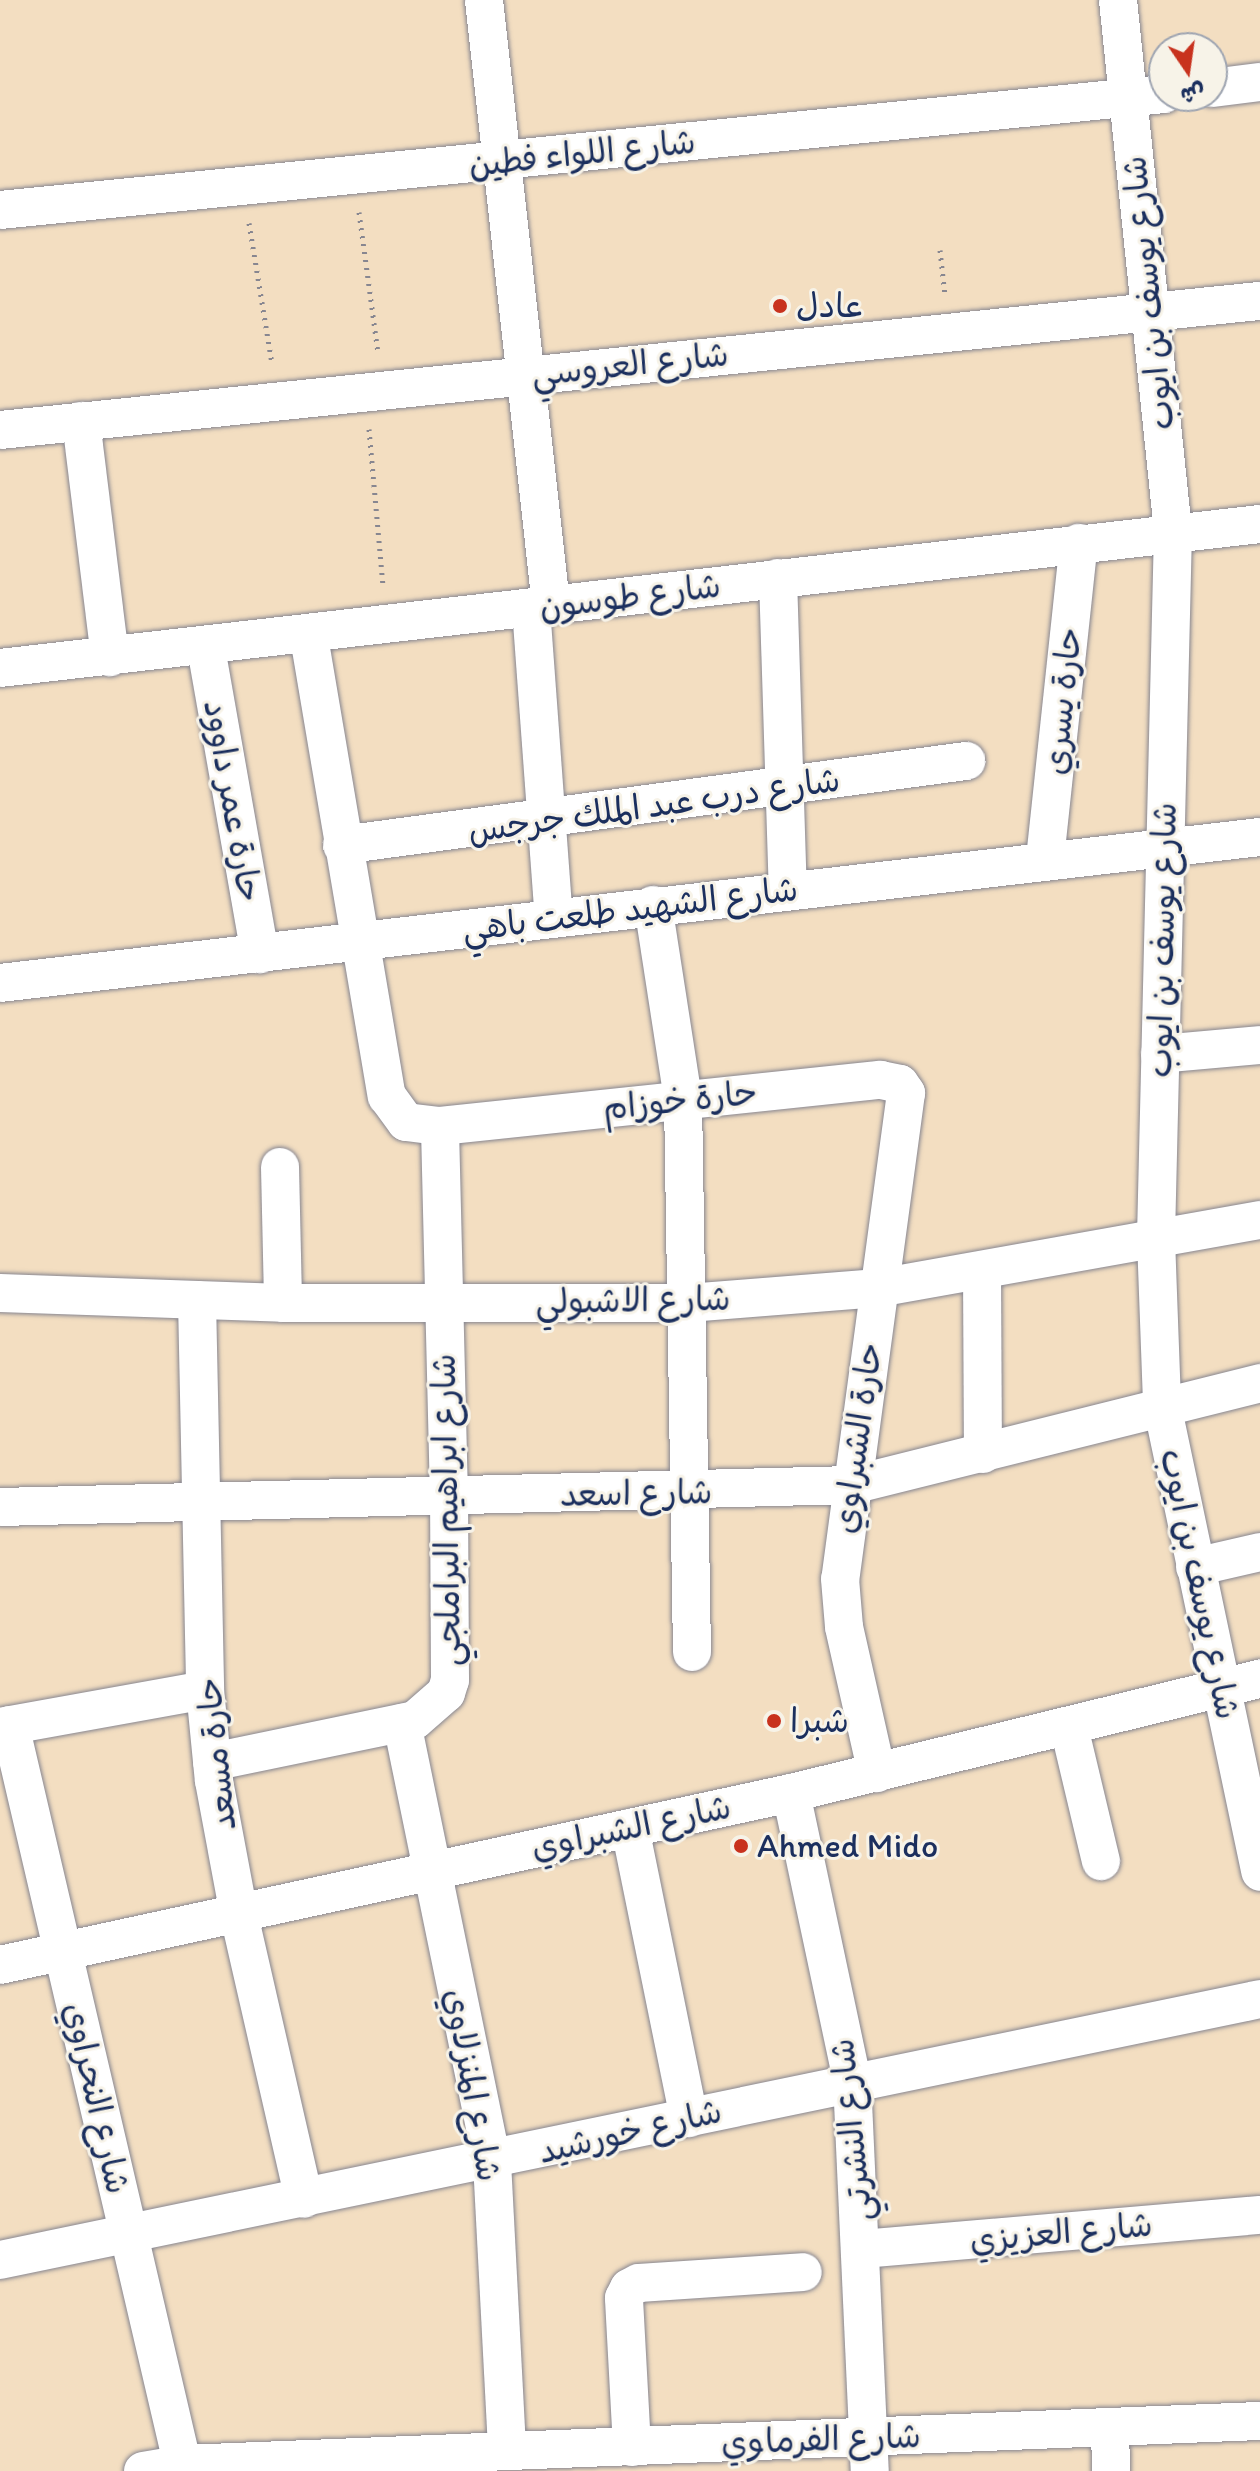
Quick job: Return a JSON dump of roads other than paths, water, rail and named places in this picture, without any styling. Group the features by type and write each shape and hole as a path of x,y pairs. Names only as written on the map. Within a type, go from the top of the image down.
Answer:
{"street":[{"path":"484,0 504,161 524,375 541,606 547,821 554,918"},
{"name":"شارع يوسف بن ايوب","path":"1118,0 1173,531 1163,846 1156,1239 1162,1405 1260,1872"},
{"path":"1228,86 1260,82"},
{"name":"شارع اللواء فطين","path":"0,210 1148,96"},
{"name":"شارع العروسي","path":"0,430 1260,301"},
{"path":"81,421 110,657"},
{"name":"شارع طوسون","path":"0,668 309,637 541,606 1173,531 1260,524"},
{"name":"حارة يسري","path":"1045,859 1079,543"},
{"path":"778,578 788,889"},
{"name":"حارة خوزام","path":"309,637 358,942 394,1111 406,1122 440,1126 891,1079 900,1084 907,1102"},
{"name":"حارة عمر داوود","path":"206,648 260,954"},
{"name":"شارع درب عبد الملك جرجس","path":"342,845 547,821 966,761"},
{"name":"شارع الشهيد طلعت باهي","path":"0,983 1045,859 1260,837"},
{"path":"653,905 683,1099 692,1652"},
{"path":"1160,1054 1260,1045"},
{"name":"حارة الشبراوي","path":"877,1773 844,1627 840,1579 878,1288 907,1102"},
{"name":"شارع ابراهيم البراملجي","path":"212,1762 402,1723 438,1705 450,1680 440,1126"},
{"path":"280,1167 283,1303"},
{"name":"شارع الاشبولي","path":"0,1293 283,1303 443,1300 688,1303 878,1288 1260,1220"},
{"path":"982,1271 983,1454"},
{"name":"حارة مسعد","path":"197,1300 205,1690 212,1762 239,1915 304,2199"},
{"name":"شارع اسعد","path":"0,1507 203,1500 688,1492 852,1485 983,1454 1162,1405 1260,1383"},
{"path":"1195,1567 1260,1552"},
{"name":"شارع الشبراوي","path":"0,1965 63,1954 432,1869 791,1793 1260,1679"},
{"path":"5,1726 205,1690"},
{"name":"شارع المنزلاوي","path":"402,1723 492,2162 507,2451"},
{"name":"شارع النحراوي","path":"5,1726 63,1954 184,2468"},
{"path":"1069,1727 1101,1861"},
{"name":"شارع النشرتي","path":"791,1793 852,2080 870,2454"},
{"path":"630,1828 689,2118"},
{"name":"شارع خورشيد","path":"0,2260 492,2162 852,2080 1260,1999"},
{"name":"شارع العزيزي","path":"862,2249 1260,2215"},
{"path":"632,2447 624,2298 629,2288 639,2283 803,2272"},
{"name":"شارع الفرماوي","path":"143,2471 632,2447 870,2454 1110,2427 1260,2421"},
{"path":"1110,2427 1111,2471"}],"place":[{"name":"عادل","path":"780,306"},
{"name":"شبرا","path":"774,1721"},
{"name":"Ahmed Mido","path":"741,1846"}]}
